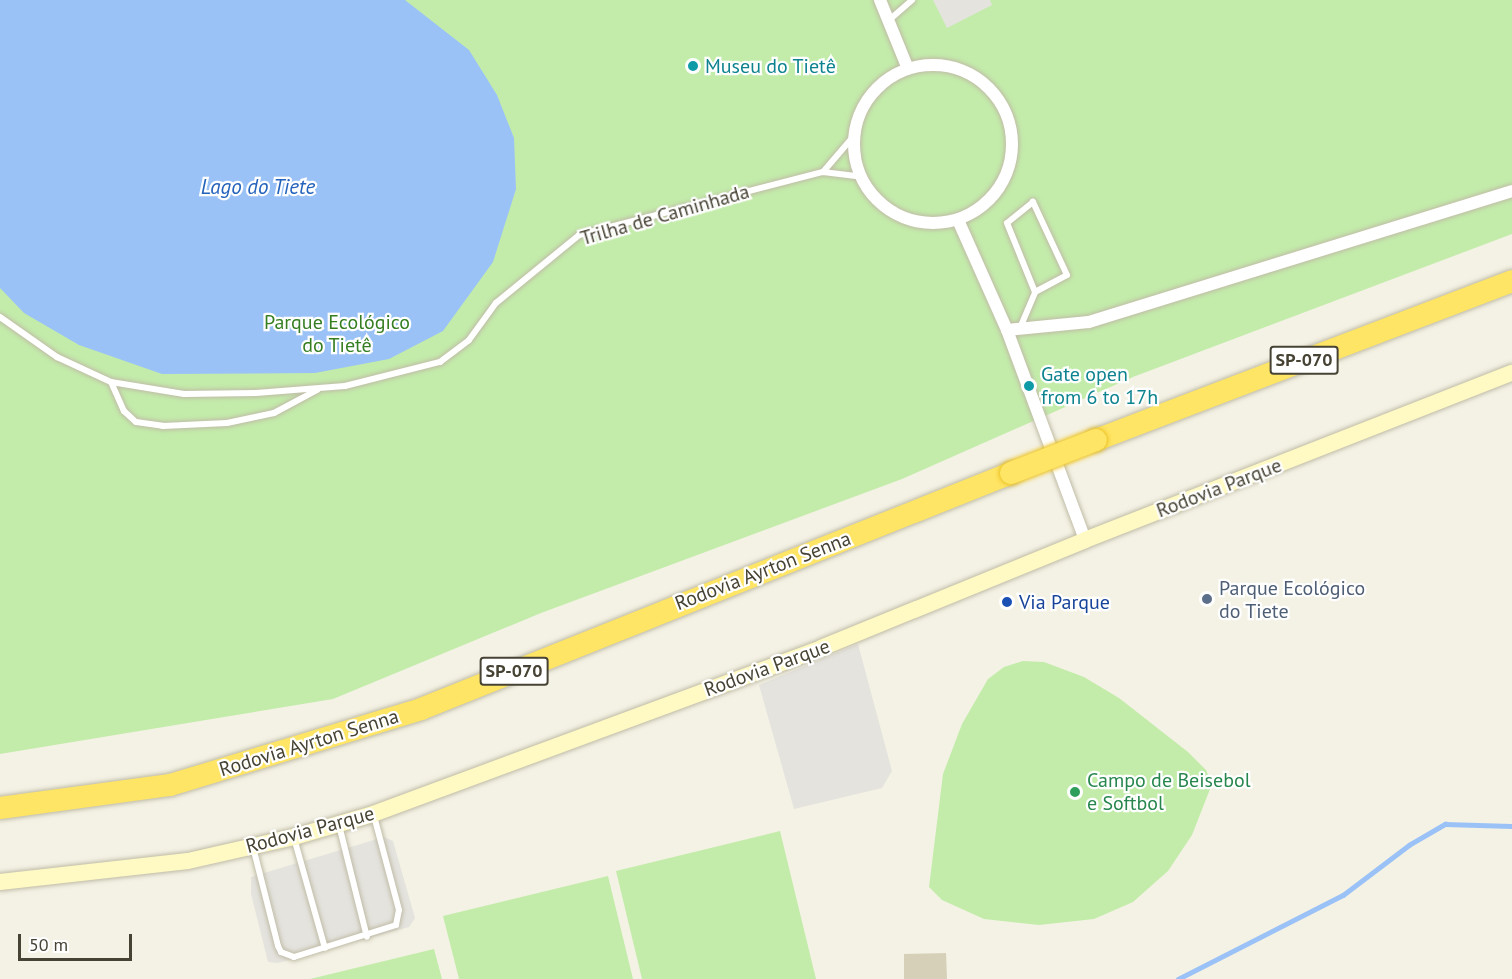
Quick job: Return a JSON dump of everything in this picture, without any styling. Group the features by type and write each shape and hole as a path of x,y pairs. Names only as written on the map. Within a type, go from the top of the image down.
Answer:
{"highway":[{"name":"Rodovia Ayrton Senna","path":"0,808 170,785 421,709 1011,473 1512,281"}],"street":[{"path":"879,0 908,69"},
{"path":"944,65 978,78 1003,105 1013,132 1012,160 1002,186 989,200 958,220 933,224 907,219 885,207 858,176 853,137 869,97 886,80 908,69 944,65"},
{"path":"1013,330 1089,322 1512,191"},
{"path":"958,220 1013,330 1085,540"},
{"name":"Rodovia Parque","path":"3,884 188,861 294,837 373,814 821,648 1085,540 1512,374"}],"lane":[{"path":"888,22 912,0"},
{"path":"823,172 853,137"},
{"name":"Trilha de Caminhada","path":"0,317 57,357 111,382 184,394 318,389 393,376 440,362 469,340 496,303 579,235 823,172 858,176"},
{"path":"1013,330 1035,292 1067,275 1033,202 1007,223 1035,292"},
{"path":"111,382 124,411 136,422 163,426 227,423 274,413 318,389"},
{"path":"253,847 281,952 294,957 367,937 390,930 399,910 373,814"},
{"path":"339,825 367,937"},
{"path":"294,837 325,948"}],"green space":[{"name":"Parque Ecológico do Tietê","path":"0,0 1512,0 1512,234 1133,377 902,479 541,613 333,699 0,754"},
{"name":"Campo de Beisebol e Softbol","path":"1023,661 1044,662 1084,677 1119,698 1188,752 1206,770 1212,784 1192,835 1168,871 1133,902 1094,919 1039,925 984,919 942,900 929,887 943,774 962,724 988,679 1004,667"},
{"path":"780,831 816,979 642,979 616,871"},
{"path":"608,876 633,979 459,979 443,916"},
{"path":"434,949 442,979 310,979"}],"shaded area":[{"path":"933,0 990,0 992,5 947,28"},
{"path":"858,644 892,771 882,788 794,809 759,685"},
{"path":"384,837 393,841 415,918 409,927 278,963 268,962 251,894 251,877"}],"water":[{"name":"Lago do Tiete","path":"0,0 405,0 469,50 497,95 514,138 516,189 493,262 443,331 389,359 315,373 162,374 79,345 24,313 0,288"}],"building":[{"path":"946,953 947,979 904,979 904,954"}],"waterway":[{"path":"1178,979 1343,895 1409,845 1445,824 1512,826"}],"place":[{"name":"Museu do Tietê","path":"693,66"},
{"name":"Gate open from 6 to 17h","path":"1029,386"},
{"name":"Parque Ecológico do Tiete","path":"1207,599"},
{"name":"Via Parque","path":"1007,602"},
{"name":"Campo de Beisebol e Softbol","path":"1075,792"}]}
